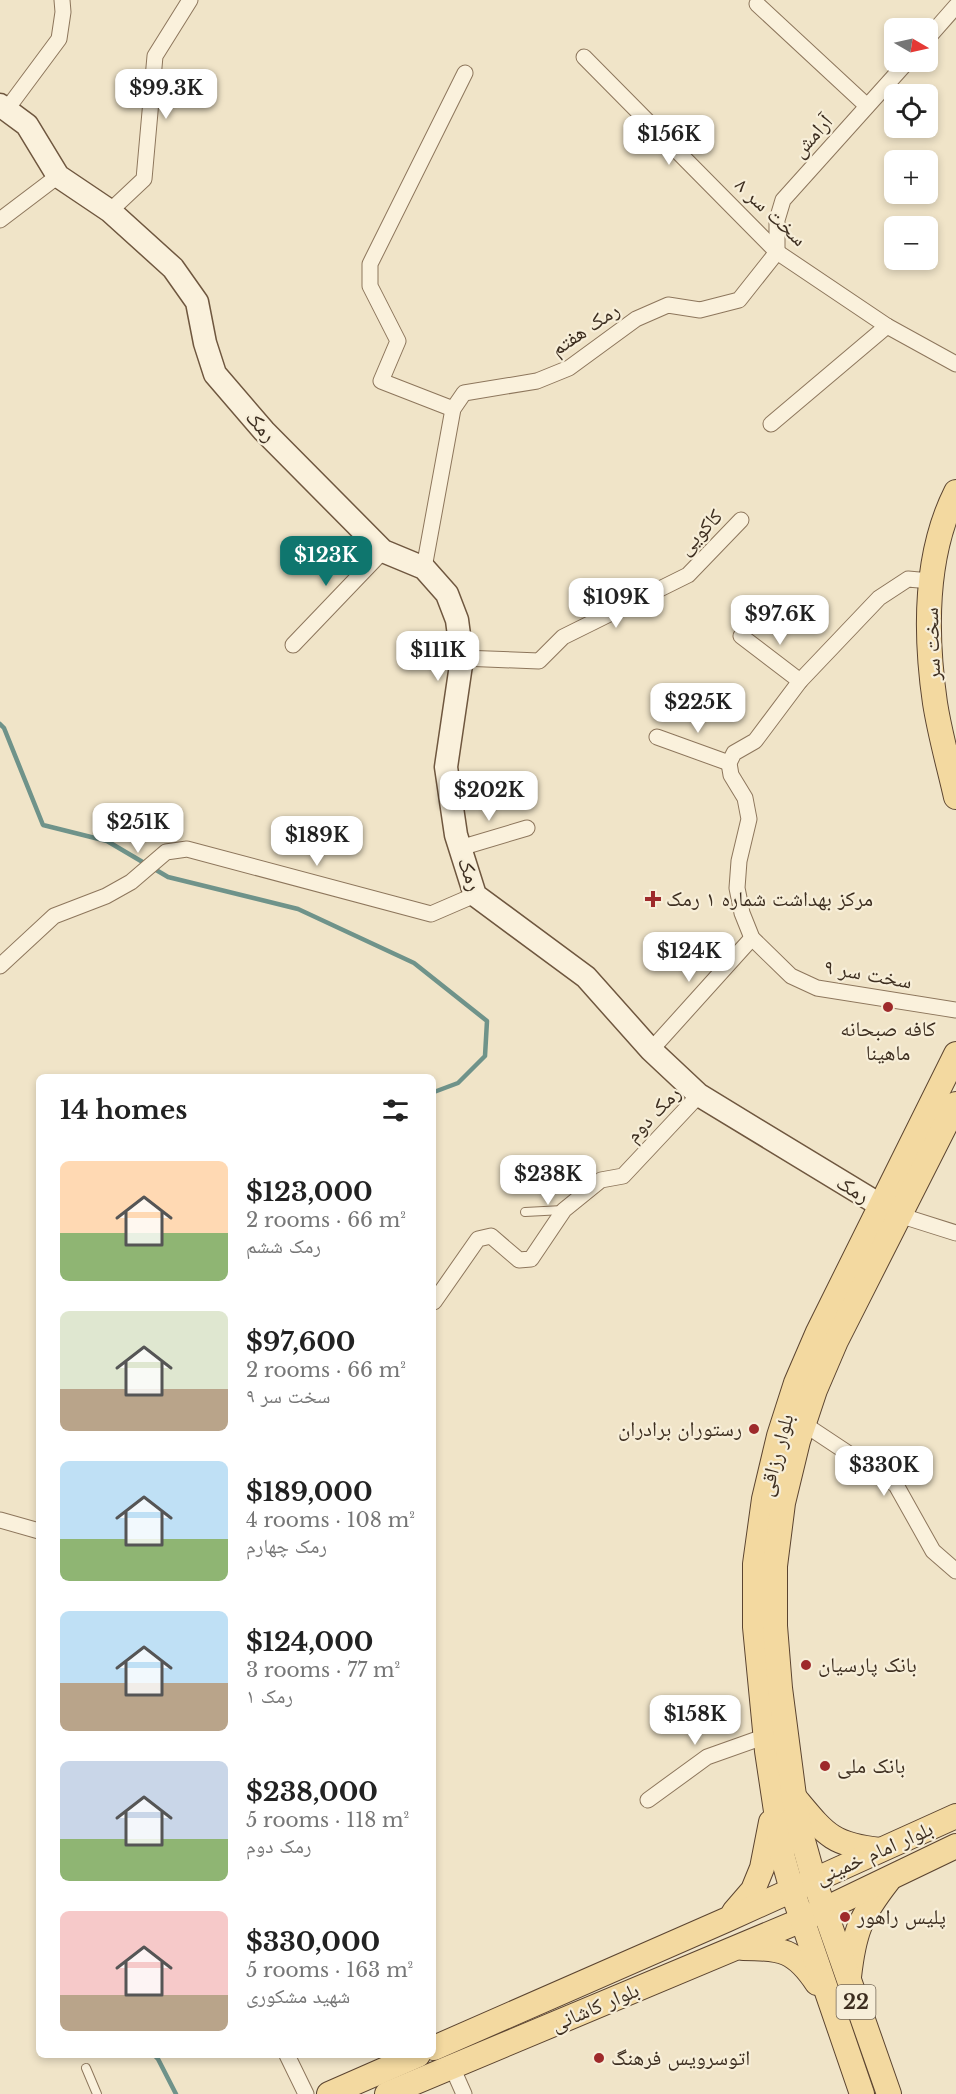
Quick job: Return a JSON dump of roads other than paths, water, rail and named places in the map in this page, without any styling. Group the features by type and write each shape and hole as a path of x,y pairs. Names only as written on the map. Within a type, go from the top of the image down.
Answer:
{"main road":[{"name":"سخت سر","path":"956,492 944,515 930,581 930,646 935,704 956,797"},
{"name":"بلوار رزاقی","path":"792,1890 783,1858 784,1798 775,1626 775,1566 783,1503 815,1390 956,1054"},
{"name":"بلوار رزاقی","path":"814,1880 784,1798 766,1736 755,1627 755,1564 764,1499 796,1383 818,1332 956,1104"},
{"path":"726,1920 753,1890 784,1798 834,1839 852,1846 880,1851"},
{"name":"بلوار امام خمینی","path":"792,1890 956,1816"},
{"name":"بلوار امام خمینی","path":"813,1915 956,1846"},
{"path":"848,1981 856,1934 864,1914 891,1877"},
{"name":"22","path":"814,1880 813,1915 830,2002 862,2094"},
{"name":"22","path":"792,1890 813,1915 848,1981 889,2094"},
{"name":"بلوار کاشانی","path":"436,2047 792,1890"},
{"name":"بلوار کاشانی","path":"387,2094 813,1915"},
{"path":"737,1948 770,1948 799,1959 830,2002"},
{"path":"638,1958 649,1985"},
{"path":"329,2094 411,2058"}],"street":[{"path":"3,107 59,39 63,12 62,0"},
{"path":"110,211 144,179 155,56 190,0"},
{"path":"757,4 867,106"},
{"path":"938,26 956,6"},
{"name":"سخت سر ۸","path":"584,57 777,252 887,326 956,364"},
{"name":"آرامش","path":"777,252 777,220 783,200 898,72"},
{"path":"424,568 453,409 381,381 399,341 370,286 370,264 465,73"},
{"name":"رمک","path":"3,107 27,125 58,176 110,211 173,268 197,302 205,343 215,374 264,431 383,551 424,568 447,594 457,620 462,658 447,767 456,835 475,896 586,977 651,1050 699,1095 890,1210"},
{"path":"0,220 58,176"},
{"name":"رمک هفتم","path":"453,409 464,393 537,381 569,368 636,319 668,305 700,310 739,300 777,252"},
{"path":"771,424 887,326"},
{"name":"کاکویی","path":"462,658 539,661 563,637 688,575 741,520"},
{"path":"293,645 383,551"},
{"path":"657,737 729,763 734,753 755,741 800,681 879,598 908,579 930,581"},
{"path":"741,636 800,681"},
{"name":"سخت سر ۹","path":"729,763 731,775 745,798 749,819 739,861 737,888 742,913 752,938 791,976 817,988 956,1010"},
{"path":"460,848 527,828"},
{"path":"0,966 54,916 106,896 131,882 166,852 188,849 431,914 475,896"},
{"path":"651,1050 752,938"},
{"name":"رمک دوم","path":"436,1299 478,1239 491,1236 519,1260 531,1259 564,1210 601,1180 623,1176 699,1095"},
{"path":"890,1210 956,1233"},
{"path":"804,1425 896,1485 933,1551 956,1571"},
{"path":"0,1520 36,1531"},
{"path":"648,1800 707,1757 766,1736"},
{"path":"288,2058 306,2094"},
{"path":"452,2067 465,2094"}],"lane":[{"path":"525,1212 564,1210"},
{"path":"86,2068 97,2094"}],"waterway":[{"path":"0,724 4,728 43,825 107,841 168,877 298,909 414,963 487,1021 485,1056 458,1083 436,1091"},
{"path":"157,2058 176,2094"}],"place":[{"name":"مرکز بهداشت شماره ۱ رمک","path":"653,899"},
{"name":"کافه صبحانه ماهینا","path":"888,1007"},
{"name":"رستوران برادران","path":"754,1429"},
{"name":"بانک پارسیان","path":"806,1665"},
{"name":"بانک ملی","path":"825,1766"},
{"name":"پلیس راهور","path":"845,1917"},
{"name":"اتوسرویس فرهنگ","path":"599,2058"}]}
